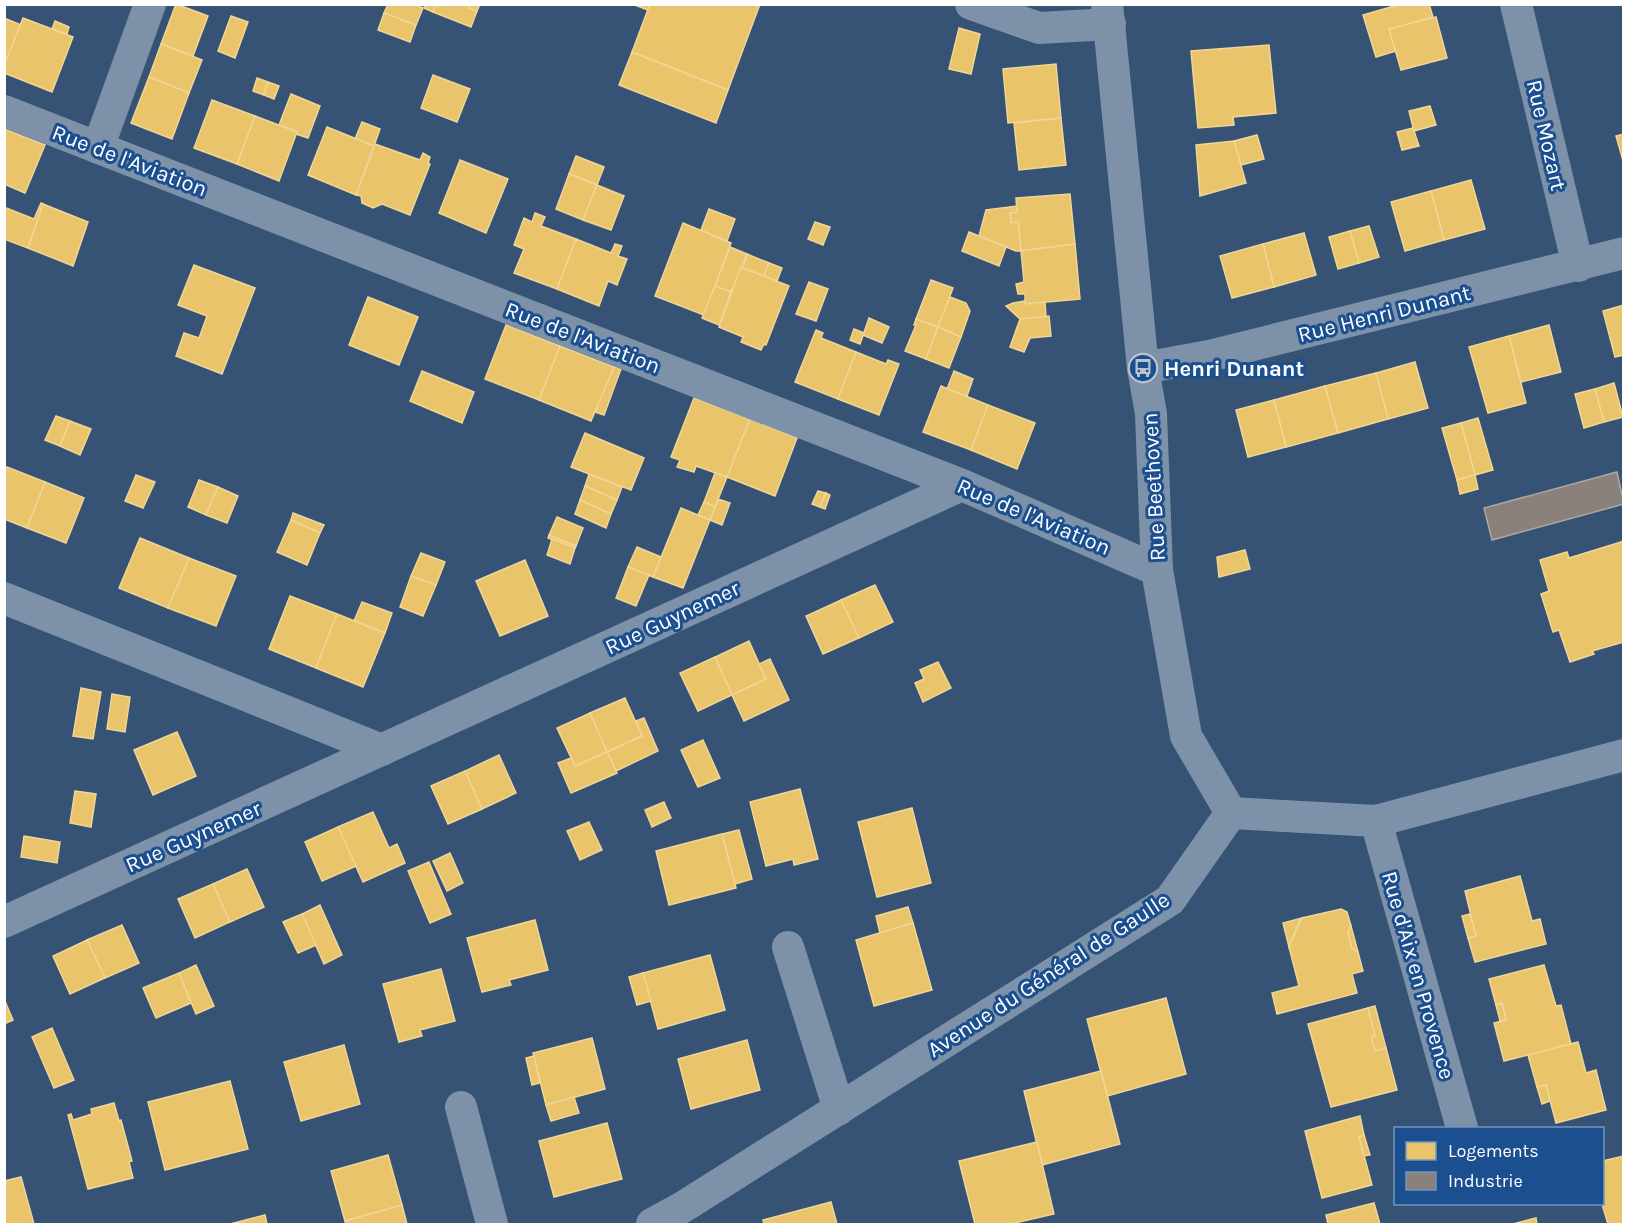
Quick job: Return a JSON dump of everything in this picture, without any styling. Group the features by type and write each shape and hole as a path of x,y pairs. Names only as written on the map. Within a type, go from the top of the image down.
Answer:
{"street":[{"path":"98,148 150,4"},
{"path":"971,4 1040,28 1109,14"},
{"name":"Rue Mozart","path":"1516,4 1578,266"},
{"name":"Rue Beethoven","path":"1109,14 1143,368 1151,414 1157,570 1186,736 1232,813"},
{"name":"Rue de l'Aviation","path":"4,111 962,485 1157,570"},
{"name":"Rue Henri Dunant","path":"1143,368 1209,356 1623,253"},
{"name":"Rue Guynemer","path":"4,922 962,485"},
{"path":"4,598 382,750"},
{"path":"1232,813 1376,821 1623,755"},
{"name":"Avenue du Général de Gaulle","path":"652,1224 686,1216 839,1109 1170,900 1232,813"},
{"name":"Rue d'Aix en Provence","path":"1376,821 1462,1127"},
{"path":"788,947 839,1109"},
{"path":"461,1107 492,1224"}],"building: Logements":[{"path":"176,4 208,16 193,56 161,44"},
{"path":"388,4 414,4 423,8 416,25 384,13"},
{"path":"425,4 436,4 433,12 424,8"},
{"path":"436,4 470,4 469,8 477,11 471,27 433,12"},
{"path":"470,4 480,4 477,11 469,8"},
{"path":"632,4 650,4 648,10"},
{"path":"650,4 760,4 728,90 632,52"},
{"path":"1401,4 1429,4 1433,17 1389,29 1396,51 1376,57 1363,15"},
{"path":"384,13 416,25 410,42 378,30"},
{"path":"231,16 248,22 235,58 218,51"},
{"path":"1436,17 1447,58 1401,70 1389,29"},
{"path":"4,18 21,25 4,66"},
{"path":"23,18 73,37 52,92 4,73 4,66"},
{"path":"55,21 69,27 67,34 52,29"},
{"path":"959,28 980,34 971,74 949,69"},
{"path":"161,44 202,60 189,93 149,77"},
{"path":"1269,45 1276,113 1233,117 1234,125 1198,128 1191,51"},
{"path":"632,52 728,90 716,123 619,85"},
{"path":"1056,64 1061,118 1008,123 1003,69"},
{"path":"433,75 470,89 457,122 421,108"},
{"path":"149,77 189,93 172,139 131,123"},
{"path":"257,78 268,82 264,95 253,91"},
{"path":"268,82 279,86 274,99 264,95"},
{"path":"291,94 320,106 308,138 279,125"},
{"path":"212,100 255,116 237,164 194,148"},
{"path":"1430,106 1436,125 1414,131 1409,111"},
{"path":"255,116 297,132 279,181 237,164"},
{"path":"1061,118 1066,165 1019,170 1014,123"},
{"path":"362,122 380,129 374,146 355,139"},
{"path":"327,127 374,146 356,195 308,175"},
{"path":"1413,128 1419,146 1402,150 1397,132"},
{"path":"4,129 45,145 25,193 4,184"},
{"path":"1624,134 1624,164 1616,136"},
{"path":"1257,135 1264,159 1241,165 1234,141"},
{"path":"1234,141 1246,183 1200,196 1196,145"},
{"path":"375,144 420,160 423,153 430,157 428,163 430,164 410,215 382,204 373,208 362,203 361,196 356,195"},
{"path":"576,156 604,167 597,185 569,174"},
{"path":"460,160 508,179 486,233 439,213"},
{"path":"569,174 597,185 583,220 556,209"},
{"path":"1471,180 1485,229 1444,240 1431,191"},
{"path":"597,185 624,196 611,230 583,220"},
{"path":"1431,191 1444,240 1405,251 1391,202"},
{"path":"1070,194 1075,244 1021,251 1018,222 1011,223 1010,213 1017,212 1016,198"},
{"path":"41,203 43,204 28,248 4,239 4,207 34,219"},
{"path":"43,204 88,222 73,266 28,248"},
{"path":"1017,206 1017,212 1010,213 1011,223 1018,222 1021,251 979,236 986,210"},
{"path":"709,209 735,219 727,241 701,230"},
{"path":"535,213 545,217 541,226 576,239 557,289 514,273 524,249 514,245 524,218 532,222"},
{"path":"815,222 830,227 823,245 808,239"},
{"path":"683,223 731,243 704,315 655,296"},
{"path":"1369,226 1379,257 1359,263 1350,231"},
{"path":"1350,231 1359,263 1338,269 1329,237"},
{"path":"969,232 1006,247 999,266 962,251"},
{"path":"1304,233 1316,275 1274,287 1263,244"},
{"path":"576,239 611,253 615,244 622,246 618,256 627,259 617,285 608,281 599,306 557,289"},
{"path":"1075,244 1080,299 1025,304 1025,294 1018,294 1016,284 1024,282 1021,251"},
{"path":"1263,244 1274,287 1232,298 1220,256"},
{"path":"730,247 747,254 731,292 715,286"},
{"path":"747,254 769,263 764,276 743,268"},
{"path":"769,263 782,268 777,281 764,276"},
{"path":"194,265 255,288 222,374 176,356 184,333 199,338 207,316 178,305"},
{"path":"741,267 789,286 766,345 764,344 761,350 741,342 743,337 719,327"},
{"path":"931,280 953,288 938,327 916,319"},
{"path":"809,282 828,289 816,321 796,314"},
{"path":"715,286 731,292 719,325 702,318"},
{"path":"368,297 418,317 399,365 349,345"},
{"path":"950,297 966,303 970,311 961,337 938,327"},
{"path":"1025,301 1025,304 1045,302 1046,317 1020,319 1006,306"},
{"path":"1624,305 1624,355 1615,357 1603,311"},
{"path":"1049,316 1051,336 1030,338 1024,352 1010,347 1020,319"},
{"path":"869,318 889,327 882,343 863,335"},
{"path":"916,319 938,327 926,359 905,351 916,325 914,325"},
{"path":"506,325 560,346 539,400 485,379"},
{"path":"1549,325 1561,372 1521,382 1509,336"},
{"path":"938,327 961,337 949,368 926,359"},
{"path":"854,329 864,333 860,344 850,340"},
{"path":"816,330 823,333 821,338 856,352 838,399 795,382"},
{"path":"1509,336 1526,403 1488,413 1469,347"},
{"path":"560,346 614,367 591,421 539,400"},
{"path":"856,352 886,364 888,360 899,364 879,415 838,399"},
{"path":"1415,362 1428,408 1388,419 1376,373"},
{"path":"614,367 621,369 604,415 595,412"},
{"path":"422,371 474,392 462,423 410,401"},
{"path":"954,371 973,379 967,396 947,389"},
{"path":"1376,373 1388,419 1338,433 1325,386"},
{"path":"1614,383 1623,417 1604,422 1595,389"},
{"path":"941,386 988,405 971,450 923,432"},
{"path":"1325,386 1338,433 1286,447 1274,400"},
{"path":"1595,389 1604,422 1584,428 1575,394"},
{"path":"694,398 750,419 727,477 696,466 694,472 677,467 680,460 671,457"},
{"path":"1274,400 1286,447 1248,457 1236,410"},
{"path":"988,405 1035,423 1017,469 971,450"},
{"path":"56,416 70,421 60,446 45,440"},
{"path":"1478,418 1493,470 1475,475 1461,423"},
{"path":"750,419 797,438 775,496 727,477"},
{"path":"70,421 91,429 80,455 60,446"},
{"path":"1461,423 1475,475 1457,480 1442,428"},
{"path":"585,433 644,458 631,490 571,467"},
{"path":"7,467 45,482 27,528 4,519 4,473"},
{"path":"715,473 727,477 715,507 704,502"},
{"path":"589,474 622,487 617,500 585,486"},
{"path":"136,475 155,482 143,508 125,501"},
{"path":"1475,475 1478,489 1460,494 1457,480"},
{"path":"199,480 218,487 206,515 188,507"},
{"path":"45,482 84,498 66,543 27,528"},
{"path":"585,486 617,500 611,514 580,500"},
{"path":"218,487 238,496 227,523 206,515"},
{"path":"818,491 826,493 820,507 812,504"},
{"path":"826,493 830,495 825,509 820,507"},
{"path":"718,499 730,503 722,525 710,520"},
{"path":"580,500 611,514 606,528 575,514"},
{"path":"704,502 715,507 710,520 698,515"},
{"path":"681,508 710,520 683,588 653,577"},
{"path":"293,513 324,525 320,533 291,520"},
{"path":"557,517 583,528 576,546 549,535"},
{"path":"291,520 320,533 307,565 277,552"},
{"path":"549,535 576,546 575,548 548,538"},
{"path":"140,538 189,558 168,608 119,588"},
{"path":"552,539 575,548 570,564 547,555"},
{"path":"1624,541 1624,642 1592,651 1594,654 1570,662 1559,630 1553,632 1541,594 1549,591 1540,560 1567,552 1569,558"},
{"path":"637,547 661,557 653,577 628,567"},
{"path":"1245,550 1250,569 1219,577 1217,557"},
{"path":"421,553 445,562 436,585 411,576"},
{"path":"189,558 236,576 216,626 168,608"},
{"path":"525,560 548,616 500,636 476,581"},
{"path":"628,567 649,575 636,606 616,598"},
{"path":"411,576 436,585 423,616 400,607"},
{"path":"875,585 893,622 859,638 841,600"},
{"path":"290,596 337,614 316,668 269,649"},
{"path":"841,600 859,638 823,654 806,616"},
{"path":"362,602 392,613 385,633 354,621"},
{"path":"337,614 385,633 363,687 316,668"},
{"path":"749,641 766,679 732,695 715,657"},
{"path":"715,657 732,695 698,711 680,673"},
{"path":"770,659 789,700 744,721 732,695 766,679 759,664"},
{"path":"938,662 951,688 923,702 915,683 924,679 920,670"},
{"path":"81,688 101,692 93,739 73,736"},
{"path":"112,694 130,697 125,732 107,729"},
{"path":"625,698 642,736 607,752 590,713"},
{"path":"590,713 607,752 575,766 557,728"},
{"path":"644,718 658,751 616,771 607,752 642,736 636,721"},
{"path":"177,732 196,776 153,795 134,750"},
{"path":"703,740 720,778 698,787 681,750"},
{"path":"607,752 617,773 571,793 558,763 571,758 575,766"},
{"path":"499,755 516,793 482,809 465,771"},
{"path":"465,771 482,809 448,824 431,786"},
{"path":"800,789 818,859 794,865 793,859 766,866 750,802"},
{"path":"75,791 96,794 91,827 70,823"},
{"path":"664,802 671,818 652,827 645,810"},
{"path":"912,808 931,883 877,897 858,822"},
{"path":"373,812 389,848 397,844 405,863 363,882 338,827"},
{"path":"589,822 602,850 580,860 567,831"},
{"path":"338,827 356,866 322,881 305,842"},
{"path":"739,830 752,879 735,884 722,834"},
{"path":"722,834 736,888 669,905 656,851"},
{"path":"24,836 60,842 57,863 21,857"},
{"path":"450,853 463,883 447,891 433,861"},
{"path":"429,862 451,914 430,923 408,871"},
{"path":"247,869 264,907 230,922 213,884"},
{"path":"1520,876 1532,921 1540,919 1546,944 1475,962 1468,938 1476,936 1465,891"},
{"path":"213,884 230,922 195,938 178,899"},
{"path":"320,905 342,955 324,964 302,914"},
{"path":"908,907 913,923 880,933 876,916"},
{"path":"1341,909 1347,912 1351,926 1348,933 1352,948 1358,952 1363,971 1352,974 1357,993 1277,1014 1272,993 1299,986 1289,947 1302,918"},
{"path":"302,914 316,945 298,953 283,922"},
{"path":"1470,914 1476,936 1468,938 1462,916"},
{"path":"1302,918 1297,926 1289,947 1283,923"},
{"path":"535,920 548,970 509,980 511,985 482,992 467,938"},
{"path":"913,923 932,990 874,1006 856,940"},
{"path":"122,925 139,963 105,978 87,940"},
{"path":"1351,926 1358,952 1352,948 1348,933"},
{"path":"87,940 105,978 70,994 53,956"},
{"path":"710,955 725,1010 658,1029 643,973"},
{"path":"196,965 214,1006 196,1014 179,973"},
{"path":"1544,965 1556,1006 1561,1005 1571,1044 1504,1061 1494,1023 1506,1020 1502,1003 1496,1005 1489,979"},
{"path":"441,969 455,1021 420,1030 422,1036 399,1042 383,984"},
{"path":"179,973 191,1003 156,1018 143,988"},
{"path":"643,973 651,1001 637,1005 629,977"},
{"path":"1166,998 1186,1074 1107,1096 1087,1019"},
{"path":"4,999 13,1020 4,1024"},
{"path":"1502,1003 1506,1020 1500,1021 1496,1005"},
{"path":"1375,1006 1386,1048 1375,1051 1371,1037 1375,1036 1368,1008"},
{"path":"1368,1008 1375,1036 1371,1037 1375,1051 1386,1048 1397,1090 1331,1107 1308,1024"},
{"path":"52,1028 74,1080 54,1088 32,1037"},
{"path":"592,1038 605,1089 546,1105 533,1053"},
{"path":"747,1040 760,1090 691,1109 678,1059"},
{"path":"1578,1042 1586,1073 1596,1070 1606,1110 1556,1123 1546,1085 1537,1087 1528,1055"},
{"path":"344,1045 360,1104 301,1121 284,1062"},
{"path":"534,1056 540,1083 532,1085 526,1058"},
{"path":"1101,1071 1120,1144 1042,1165 1024,1091"},
{"path":"230,1081 248,1149 165,1170 148,1102"},
{"path":"1546,1085 1550,1101 1542,1104 1537,1087"},
{"path":"574,1097 579,1113 551,1121 546,1105"},
{"path":"114,1103 132,1161 129,1162 133,1178 88,1189 68,1115 71,1114 73,1120 92,1114 91,1109"},
{"path":"1360,1116 1364,1135 1359,1137 1372,1185 1322,1198 1305,1131"},
{"path":"607,1123 622,1179 554,1197 539,1141"},
{"path":"1364,1135 1370,1155 1364,1156 1359,1137"},
{"path":"1037,1142 1054,1214 1011,1224 975,1224 959,1161"},
{"path":"388,1155 402,1205 345,1221 331,1171"},
{"path":"1624,1156 1624,1224 1608,1224 1602,1205 1604,1161"},
{"path":"21,1177 34,1224 4,1224 4,1181"},
{"path":"831,1202 837,1224 764,1224 763,1220"},
{"path":"1374,1203 1380,1224 1328,1224 1326,1215"},
{"path":"402,1205 407,1224 346,1224 345,1221"},
{"path":"265,1215 267,1224 230,1224"},
{"path":"1536,1218 1537,1224 1513,1224"}],"building: Industrie":[{"path":"1617,472 1624,504 1492,540 1484,508"}],"place":[{"name":"Henri Dunant","path":"1143,368"}]}
